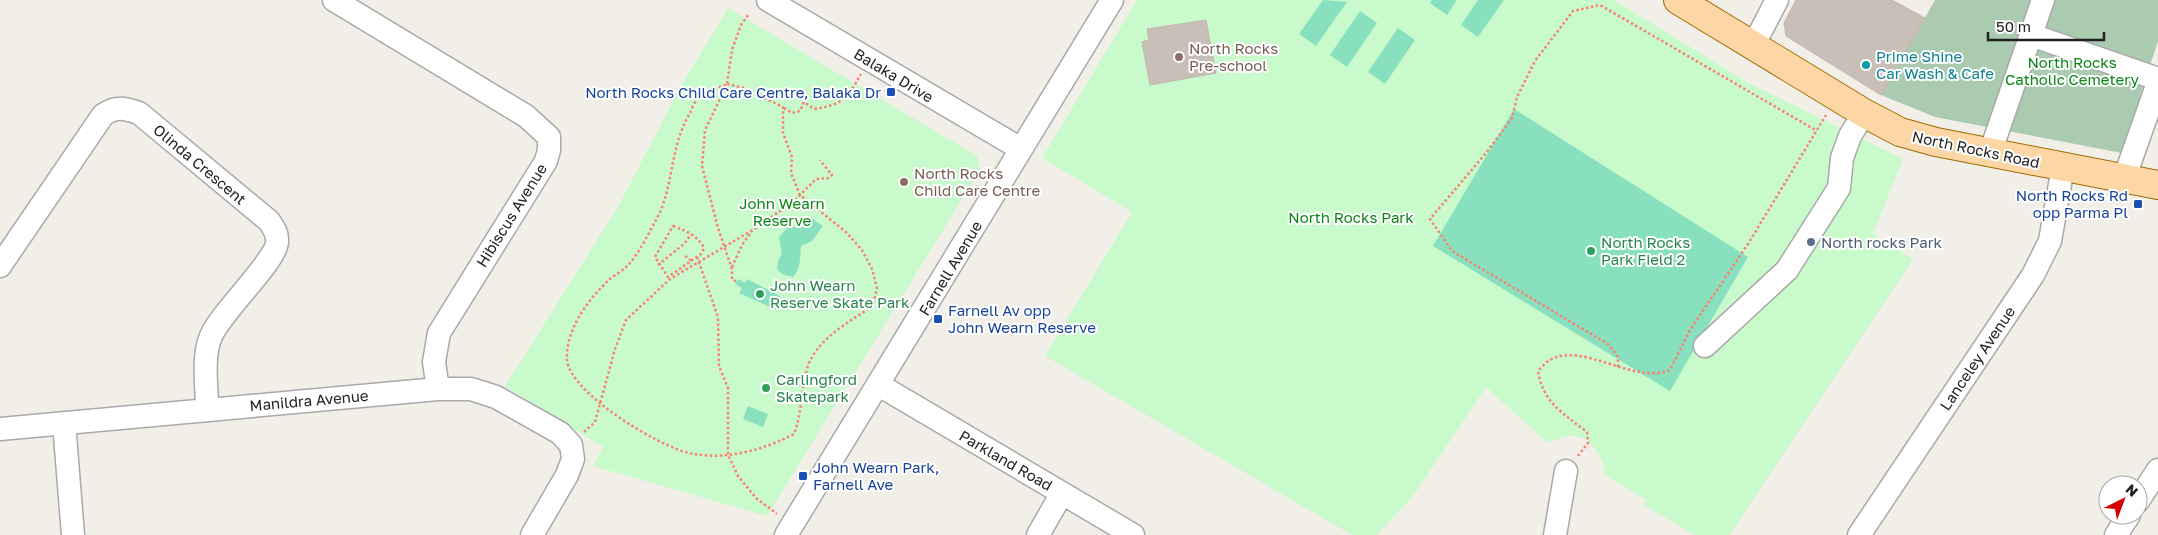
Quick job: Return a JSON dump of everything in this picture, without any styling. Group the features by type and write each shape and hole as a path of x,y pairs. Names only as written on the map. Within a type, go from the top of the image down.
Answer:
{"main road":[{"name":"North Rocks Road","path":"1678,0 1864,113 1900,132 1936,142 2158,186"}],"street":[{"name":"Hibiscus Avenue","path":"334,0 526,116 549,137 549,150 546,161 441,328 434,356 438,389"},
{"name":"Balaka Drive","path":"768,0 1021,149"},
{"name":"Farnell Avenue","path":"789,530 1112,0"},
{"path":"1753,46 1777,0"},
{"path":"1990,153 2043,0"},
{"path":"2031,35 2158,79"},
{"path":"2124,179 2158,83"},
{"name":"Olinda Crescent","path":"0,266 99,120 114,108 128,109 139,113 269,221 276,234 277,242 271,256 223,316 210,337 207,360 207,408"},
{"path":"1705,346 1787,270 1838,188 1842,158 1850,136 1864,113"},
{"name":"Lanceley Avenue","path":"1859,535 2033,275 2050,242 2063,167"},
{"name":"Parkland Road","path":"879,385 1132,535"},
{"name":"Manildra Avenue","path":"0,429 207,408 438,389 471,389 496,397 560,433 571,444"},
{"path":"64,424 74,535"},
{"path":"532,535 567,475 573,459 571,444"},
{"path":"2148,486 2158,470"},
{"path":"1555,535 1566,471"},
{"path":"1038,535 1062,493"}],"path":[{"path":"1600,0 1600,5"},
{"path":"1618,367 1618,357 1608,344 1452,251 1445,244 1430,219 1486,153 1512,118 1518,97 1535,61 1573,11 1600,5 1817,130"},
{"path":"736,282 732,280 732,269 702,166 705,130 727,84 732,50 741,25 749,14"},
{"path":"783,108 783,133 792,157 792,173 800,195 847,233 862,250 872,269 877,288 873,306 822,344 808,367 800,417 794,434 768,447 728,455 689,453 664,444 599,403 572,376 567,360 574,326 592,296 629,265 657,218 681,128 699,97 727,84 744,88 792,112 800,111 804,102 814,109 832,107 849,96 861,73"},
{"path":"1566,471 1588,443 1587,432 1553,405 1541,387 1538,371 1549,360 1561,356 1583,357 1618,367 1658,375 1670,370 1690,330 1748,244 1826,115"},
{"path":"571,444 595,422 614,349 626,320 672,277 697,257 704,248 700,240 674,226 655,257 668,277 672,277 700,262 753,230 800,195 816,179 829,178 832,175 820,160"},
{"path":"732,269 742,245 753,230"},
{"path":"658,264 678,251 691,234"},
{"path":"685,256 692,261"},
{"path":"697,257 718,317 719,366 728,388 728,455 738,476 756,498 789,530"}],"green space":[{"name":"North Rocks Park","path":"1137,0 1614,0 1747,82 1903,159 1873,234 1913,259 1730,535 1695,535 1644,505 1646,500 1605,475 1599,454 1589,442 1575,436 1567,436 1548,443 1486,387 1413,496 1377,535 1352,535 1045,356 1132,212 1042,158"},
{"path":"1323,0 1347,2 1316,46 1299,34"},
{"path":"1432,0 1457,0 1447,15 1430,3"},
{"path":"1478,0 1504,0 1478,37 1461,25"},
{"name":"North Rocks Catholic Cemetery","path":"1935,0 2158,0 2158,41 2122,153 1935,117 1881,95"},
{"name":"John Wearn Reserve","path":"728,8 977,156 980,170 767,516 593,466 603,447 505,386 618,207 681,86"},
{"path":"1360,11 1377,23 1347,67 1330,55"},
{"path":"1398,28 1415,40 1385,84 1368,72"},
{"name":"North Rocks Park Field 2","path":"1514,109 1748,257 1670,391 1433,246"},
{"path":"810,217 823,226 812,241 801,246 799,267 796,274 793,277 782,274 777,269 778,261 782,254 779,237 789,226 801,228"},
{"name":"John Wearn Reserve Skate Park","path":"738,279 745,283 747,279 780,296 780,298 785,300 779,311 739,293 742,288 735,284"},
{"path":"748,406 768,414 763,427 743,419"}],"building":[{"name":"Prime Shine Car Wash & Cafe","path":"1796,0 1892,0 1925,18 1881,95 1786,36 1784,23"},
{"name":"North Rocks Pre-school","path":"1206,20 1216,73 1150,85 1142,42 1149,40 1147,29"}],"place":[{"name":"North Rocks Pre-school","path":"1179,57"},
{"name":"Prime Shine Car Wash & Cafe","path":"1866,65"},
{"name":"North Rocks Child Care Centre, Balaka Dr","path":"891,92"},
{"name":"North Rocks Child Care Centre","path":"904,182"},
{"name":"North Rocks Rd opp Parma Pl","path":"2138,204"},
{"name":"North rocks Park","path":"1811,242"},
{"name":"North Rocks Park Field 2","path":"1591,251"},
{"name":"John Wearn Reserve Skate Park","path":"760,294"},
{"name":"Farnell Av opp John Wearn Reserve","path":"938,319"},
{"name":"Carlingford Skatepark","path":"766,388"},
{"name":"John Wearn Park, Farnell Ave","path":"803,476"}]}
